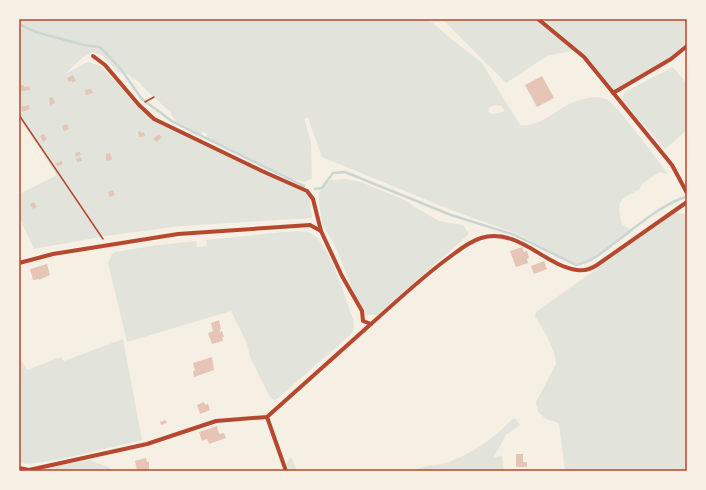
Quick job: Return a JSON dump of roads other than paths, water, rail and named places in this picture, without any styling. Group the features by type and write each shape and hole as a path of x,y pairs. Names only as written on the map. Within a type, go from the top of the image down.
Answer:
{"street":[{"path":"538,19 584,57 672,165 687,193"},
{"path":"613,93 671,59 687,46"},
{"path":"93,56 105,65 139,105 154,119 311,194 321,231 342,276 362,310 363,321 371,324"},
{"path":"19,468 29,470 147,444 216,421 267,417 427,274 468,243 482,238 495,236 518,242 532,248 558,264 577,270 591,269 687,202"},
{"path":"19,263 53,254 178,234 310,225 321,231"},
{"path":"267,417 286,471"}],"waterway":[{"path":"19,24 36,32 84,45 100,47 120,68 142,99 173,122 304,186"},
{"path":"315,189 322,188 333,173 345,172 451,215 515,235 576,265 587,262 596,257 639,224 666,206 685,197"}]}
